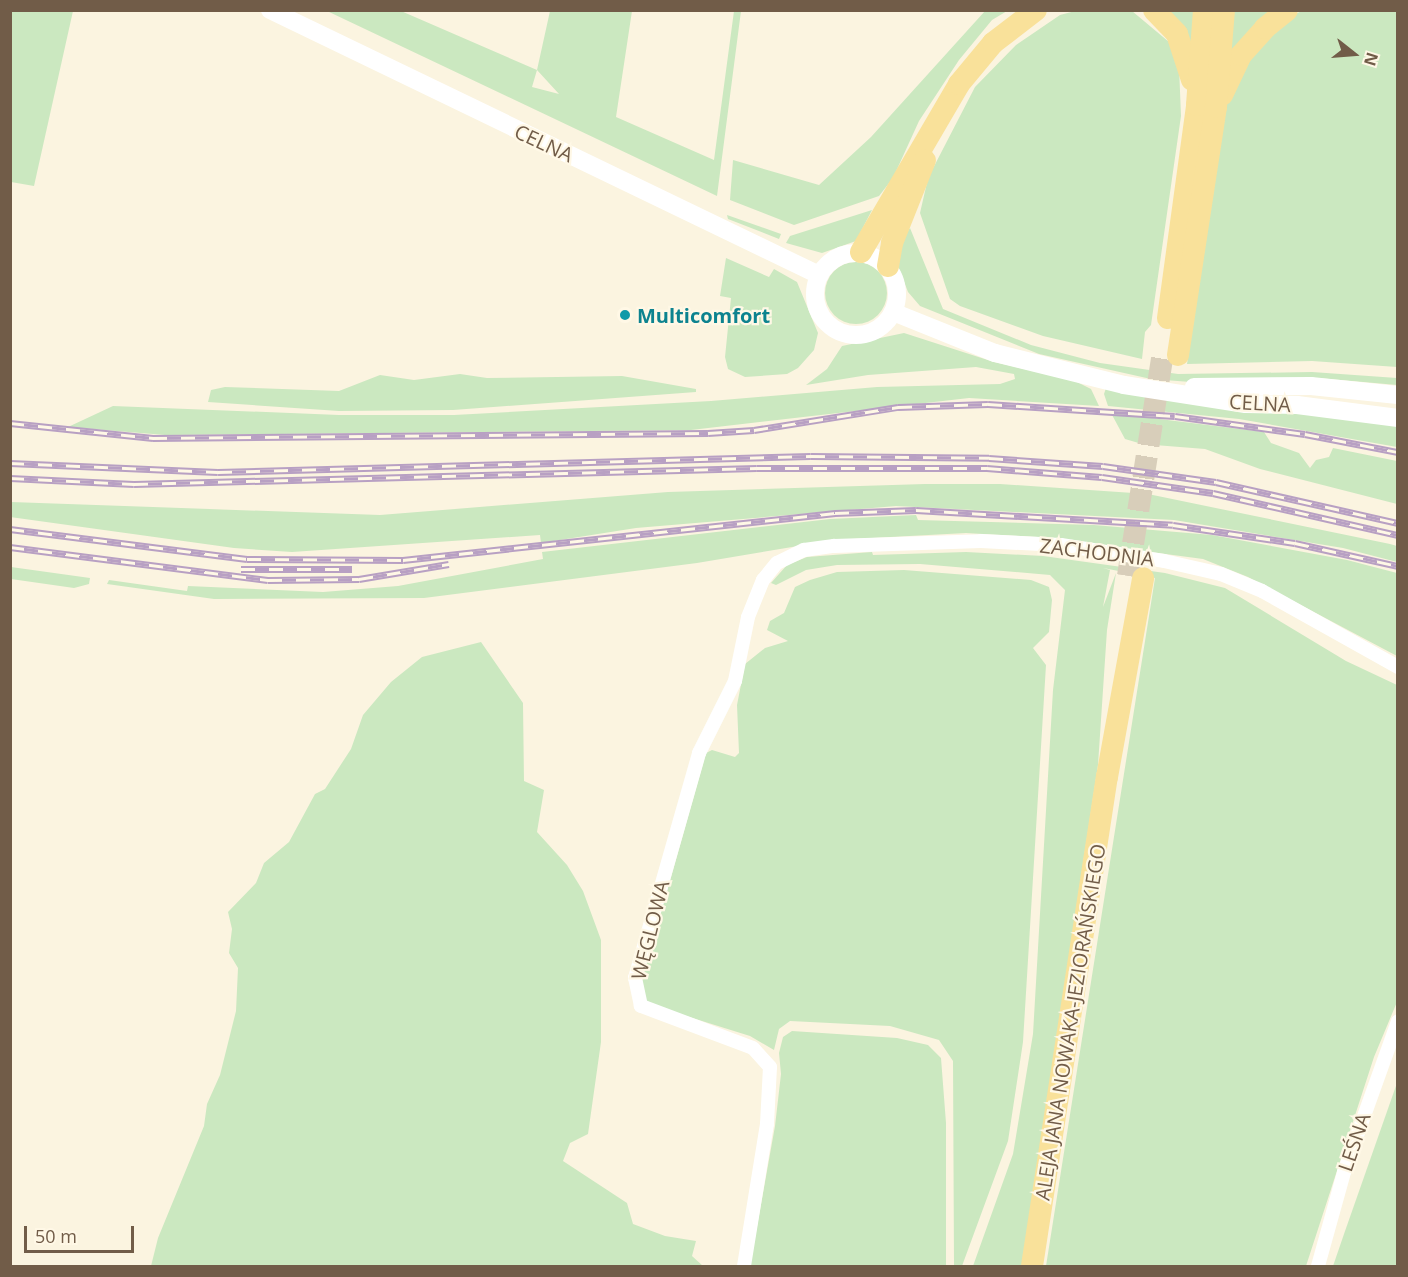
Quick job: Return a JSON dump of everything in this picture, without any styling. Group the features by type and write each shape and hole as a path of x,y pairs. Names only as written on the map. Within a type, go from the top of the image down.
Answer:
{"main road":[{"path":"861,252 911,162 932,135 976,60 1008,29 1036,10"},
{"path":"1154,10 1176,34 1206,106"},
{"path":"1204,10 1206,106"},
{"path":"1171,354 1206,106 1224,10"},
{"path":"1206,106 1241,55 1265,28 1287,10"},
{"path":"888,267 892,243 923,168 932,135"},
{"name":"ALEJA JANA NOWAKA-JEZIORAŃSKIEGO","path":"1032,1266 1107,777 1135,577"}],"street":[{"name":"CELNA","path":"270,10 819,275"},
{"path":"861,252 888,267 897,284 893,312 870,333 839,332 828,326 818,310 815,289 819,275 839,255 861,252"},
{"name":"CELNA","path":"893,312 995,353 1124,385 1246,404 1297,405 1398,417"},
{"name":"CELNA","path":"1124,385 1311,386 1396,394"},
{"name":"ZACHODNIA","path":"777,563 804,550 834,546 981,541 1061,546 1164,561 1221,574 1262,591 1398,666"},
{"name":"WĘGLOWA","path":"744,1266 767,1124 770,1067 753,1048 641,1006 635,978 699,753 731,691 748,617 763,580 777,563"},
{"name":"LEŚNA","path":"1318,1266 1344,1172 1398,1021"}],"green space":[{"path":"1079,10 1132,11 1169,42 1179,66 1181,116 1151,325 1145,332 1142,359 1043,336 960,306 950,299 920,213 928,178 975,87 1016,45 1060,15"},
{"path":"10,11 73,11 34,186 11,182"},
{"path":"327,11 401,11 537,70 550,11 632,11 616,117 714,160 734,11 741,11 717,196","holes":["537,70 559,94 532,87"]},
{"path":"985,11 1007,11 992,20 959,60 919,121 893,178 879,196 794,225 730,200 733,160 819,185 871,137"},
{"path":"1167,11 1194,11 1192,46"},
{"path":"1233,11 1273,11 1230,55"},
{"path":"1302,11 1397,11 1397,367 1312,361 1187,364 1227,103 1238,70 1279,21"},
{"path":"872,210 856,241 822,253 786,243 790,236"},
{"path":"727,215 781,234 779,239 728,219"},
{"path":"910,228 943,309 1031,345 1100,363 1178,374 1312,372 1397,378 1397,385 1318,378 1204,383 1151,379 1039,354 920,306 908,292 898,266 896,249"},
{"path":"726,258 769,277 774,269 797,282 818,333 814,350 798,368 787,374 745,377 728,369 725,357 731,298 720,296"},
{"path":"856,262 878,271 887,293 878,315 856,324 834,315 825,293 834,271"},
{"path":"904,333 994,362 1073,380 1091,389 1099,406 969,398 691,430 165,435 68,427 113,406 339,415 454,415 711,401 877,387 1000,384 1015,379 1014,374 976,367 868,375 806,385 827,369 842,346"},
{"path":"460,374 487,378 622,376 696,389 696,392 453,410 339,411 208,402 211,390 225,387 339,391 380,375 414,380"},
{"path":"1106,388 1397,426 1397,447 1239,419 1108,406 1104,394"},
{"path":"1111,413 1264,432 1271,443 1299,453 1310,468 1316,460 1329,457 1333,448 1397,461 1397,504 1260,469 1205,449 1142,444 1125,439"},
{"path":"925,484 1000,484 1148,494 1390,544 1397,546 1397,562 1343,548 1174,520 896,506 636,528 541,543 540,535 292,552 234,548 10,517 11,502 380,515 668,492"},
{"path":"916,515 918,520 1094,525 1212,535 1347,560 1397,573 1397,656 1248,577 1203,559 1038,537 966,533 834,540 697,563 424,598 214,599 107,584 109,580 187,591 188,586 323,592 398,586 543,559 542,552 830,519"},
{"path":"872,552 873,555 966,552 1043,556 1165,573 1225,588 1346,661 1397,685 1397,1002 1374,1057 1306,1266 1046,1266 1155,578 1103,568 1110,570 1103,607 1116,573 1107,630 1098,765 1022,1266 973,1266 1013,1154 1033,1034 1053,690 1065,590 1050,575 920,564 837,565 806,570 776,585 771,583 787,565 807,557"},
{"path":"11,567 90,578 89,584 74,588 11,579"},
{"path":"904,570 1031,580 1049,587 1052,600 1049,632 1033,648 1046,665 1023,1042 1008,1141 962,1266 954,1266 953,1061 939,1040 890,1026 790,1021 779,1029 774,1050 750,1036 654,1006 646,1000 642,980 706,753 712,750 735,757 739,753 737,705 745,664 765,648 788,641 767,630 770,621 784,613 795,587 810,580 837,572"},
{"path":"481,642 523,703 524,781 544,790 537,832 567,865 583,891 601,940 601,1042 588,1134 570,1143 563,1161 627,1203 633,1224 665,1236 696,1241 692,1256 703,1266 151,1266 158,1238 204,1126 207,1104 220,1075 236,1011 238,968 229,953 232,929 228,912 256,883 264,863 289,842 315,794 325,789 351,749 363,715 391,682 422,657"},
{"path":"792,1031 897,1038 928,1045 941,1058 946,1123 946,1266 750,1266 775,1126 781,1074 779,1053 783,1037"},
{"path":"1397,1083 1397,1266 1333,1266 1344,1234"}],"tunnel":[{"path":"1128,576 1163,353"}],"railway":[{"path":"10,423 153,438 708,433 754,430 898,407 988,404 1175,416 1305,434 1398,452"},
{"path":"10,463 218,472 811,456 989,458 1103,466 1216,482 1398,523"},
{"path":"10,478 134,484 757,468 987,468 1102,477 1213,493 1398,535"},
{"path":"10,529 247,559 403,560 835,513 916,510 1173,525 1295,543 1398,566"},
{"path":"10,547 268,580 359,579 449,564"},
{"path":"241,569 352,569"}],"place":[{"name":"Multicomfort","path":"625,315"}]}
